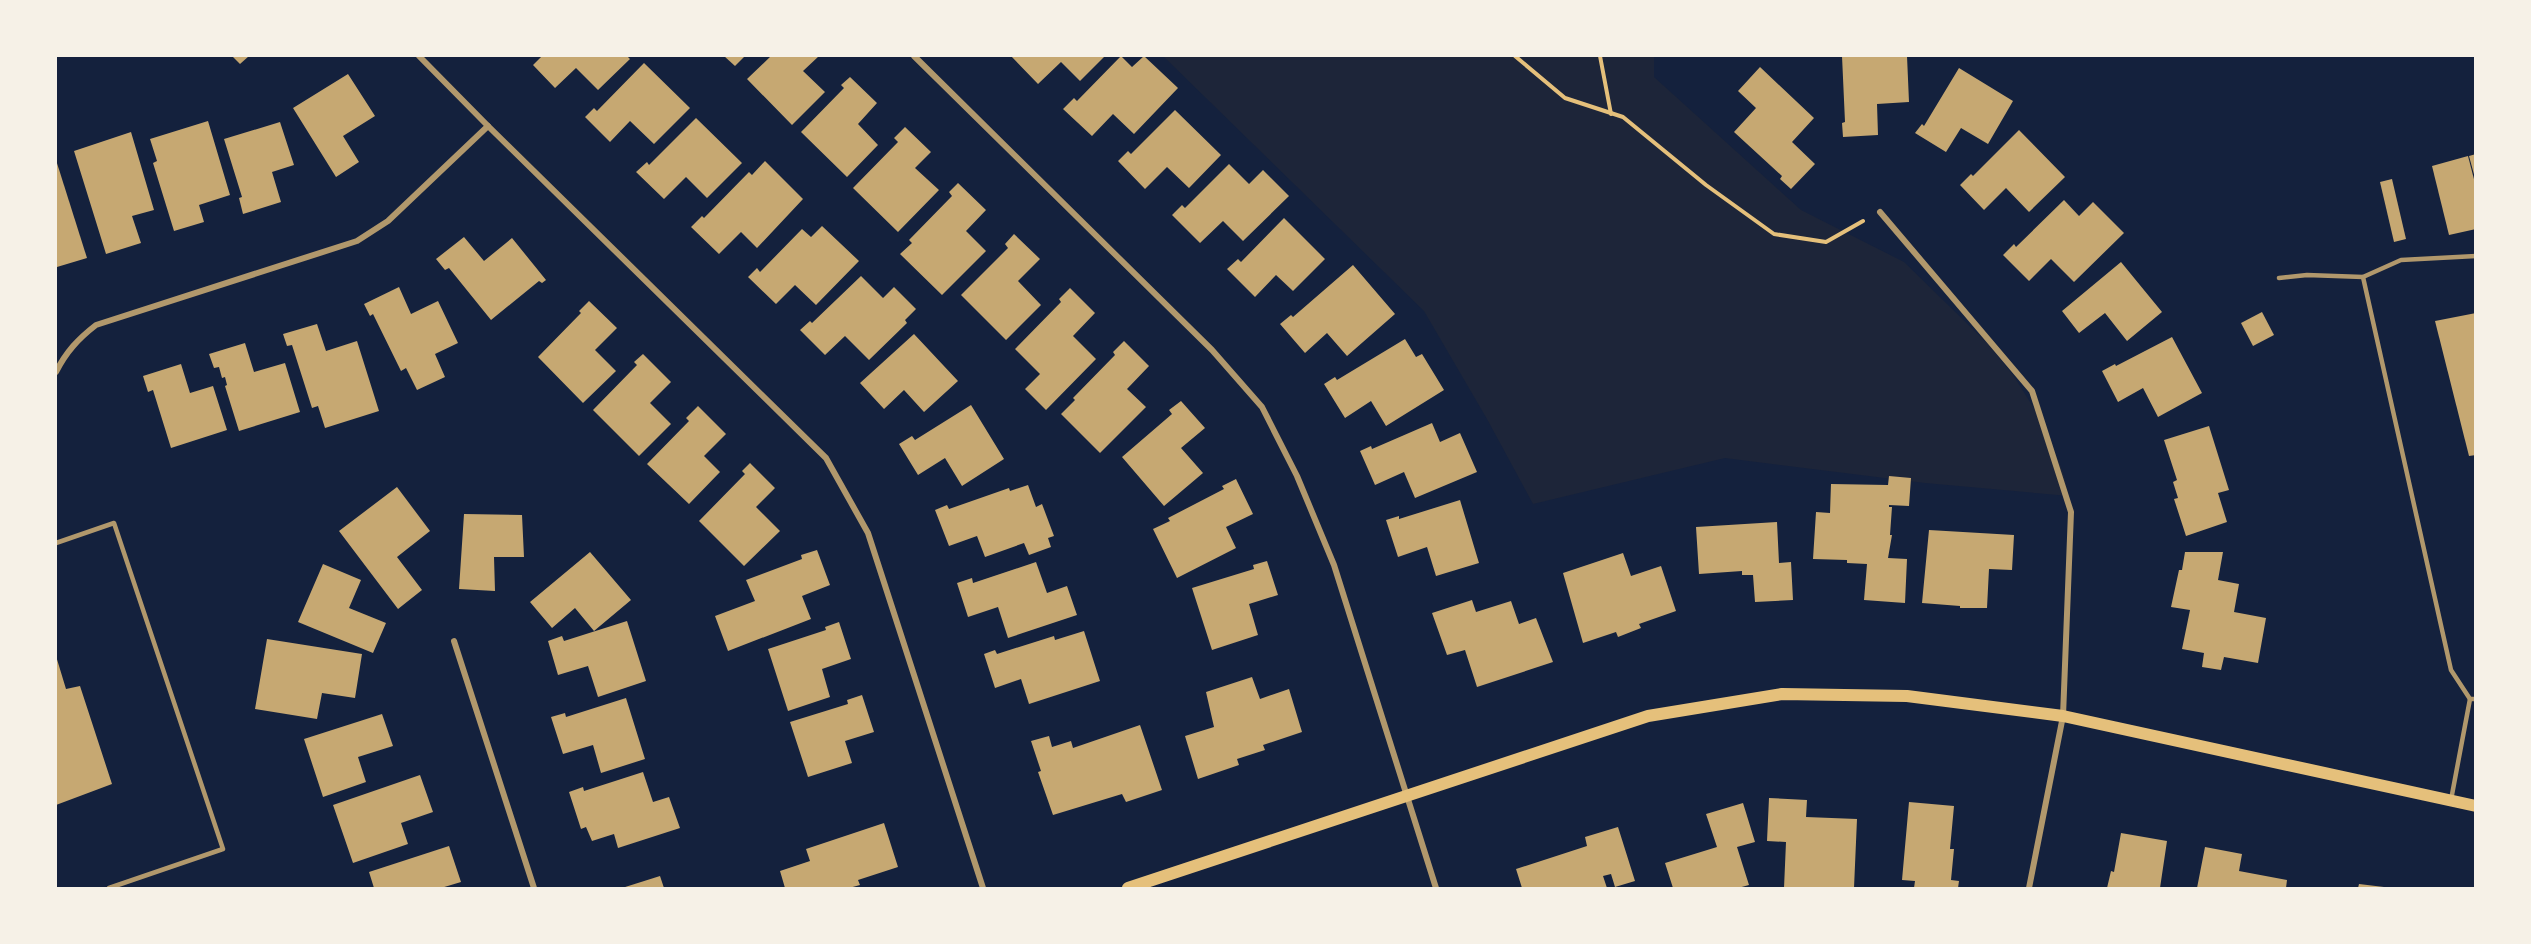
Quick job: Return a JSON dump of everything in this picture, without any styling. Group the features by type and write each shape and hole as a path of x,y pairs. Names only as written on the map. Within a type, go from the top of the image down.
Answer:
{"main road":[{"path":"1128,888 1648,716 1782,694 1907,696 2063,716 2475,806"}],"street":[{"path":"419,56 826,458 868,533 983,888"},
{"path":"914,56 1212,350 1262,407 1297,476 1334,566 1436,888"},
{"path":"56,372 64,355 77,340 96,325 357,241 388,222 488,126"},
{"path":"1880,212 2032,391 2071,512 2063,716 2029,888"},
{"path":"454,641 534,888"}],"lane":[{"path":"2279,278 2307,274 2363,277 2401,260 2475,256"},
{"path":"2363,277 2451,670 2473,699 2451,802"},
{"path":"56,543 114,523 224,849 109,888"}],"path":[{"path":"1515,56 1564,98 1623,117 1706,185 1774,234 1826,243 1880,212"},
{"path":"1600,56 1611,114"}],"shaded area":[{"path":"1163,56 1654,56 1654,77 1801,210 1904,262 1989,345 2013,375 2042,421 2063,472 2069,496 1925,483 1725,458 1533,504 1424,311"}],"building":[{"path":"232,56 249,56 240,64"},
{"path":"542,56 627,56 630,59 598,90 576,68 555,88 533,65"},
{"path":"724,56 745,56 735,66"},
{"path":"771,56 819,56 803,71 825,92 792,125 747,79"},
{"path":"1011,56 1105,56 1080,81 1061,62 1038,84"},
{"path":"1121,56 1132,67 1144,56 1178,88 1134,134 1113,114 1092,136 1063,109 1074,98 1077,101"},
{"path":"1842,56 1907,56 1909,102 1877,104 1878,135 1843,137 1842,123 1845,122"},
{"path":"644,63 690,108 654,144 630,121 610,142 585,117 594,108 597,111"},
{"path":"1760,67 1814,118 1792,142 1815,164 1791,189 1780,179 1782,176 1734,132 1756,108 1738,91"},
{"path":"1959,68 2013,101 1988,144 1961,128 1946,152 1915,133 1922,124 1924,126"},
{"path":"348,74 375,116 343,136 359,162 336,177 293,108"},
{"path":"850,77 877,103 858,124 878,145 847,177 801,132 844,88 841,85"},
{"path":"1175,110 1221,155 1189,188 1167,167 1145,189 1118,161 1128,151 1131,154"},
{"path":"696,118 742,163 707,198 686,177 664,199 636,172 647,162 649,165"},
{"path":"208,121 230,195 199,205 204,222 174,231 153,163 157,161 150,139"},
{"path":"280,122 294,165 272,172 281,202 243,214 239,198 242,197 224,139"},
{"path":"905,127 931,152 915,168 939,190 898,232 853,188 898,142 894,138"},
{"path":"2019,130 2065,177 2029,212 2006,188 1984,210 1960,185 1971,174 1973,176"},
{"path":"131,132 154,210 132,216 141,243 106,254 74,151"},
{"path":"2476,154 2476,177 2475,178 2469,156"},
{"path":"2468,156 2476,187 2476,229 2449,235 2432,166"},
{"path":"56,160 87,258 57,267 56,264"},
{"path":"765,161 803,199 757,248 741,232 719,254 691,227 702,216 704,218 749,172 752,175"},
{"path":"1229,164 1249,184 1263,170 1289,196 1243,241 1223,221 1200,243 1172,215 1182,205 1185,208"},
{"path":"2392,179 2406,239 2394,242 2380,182"},
{"path":"958,183 986,210 966,231 986,251 942,295 900,254 912,243 909,240 952,196 949,192"},
{"path":"2064,200 2079,216 2093,202 2124,233 2074,282 2051,259 2029,281 2003,255 2014,244 2016,247"},
{"path":"1284,218 1325,259 1293,291 1276,275 1255,297 1227,269 1238,259 1241,262"},
{"path":"822,226 859,261 816,305 795,285 776,304 748,277 757,268 760,272 802,229 811,237"},
{"path":"1014,234 1040,259 1018,281 1041,305 1006,340 961,295 1008,248 1005,244"},
{"path":"464,237 484,261 512,238 546,280 542,283 539,281 491,320 449,268 445,270 436,259"},
{"path":"2121,262 2162,312 2127,341 2105,313 2079,333 2062,311"},
{"path":"1353,265 1395,314 1347,356 1327,333 1305,353 1280,324 1291,315 1293,317"},
{"path":"861,276 883,298 894,287 916,309 905,320 907,323 869,360 845,336 825,355 800,330 810,321 812,323"},
{"path":"399,287 411,314 438,301 458,343 435,354 445,377 417,390 406,368 401,371 373,314 370,316 364,304"},
{"path":"1070,288 1095,313 1073,336 1096,359 1046,410 1025,389 1040,374 1015,349 1061,302 1059,299"},
{"path":"589,301 617,328 595,350 616,371 583,403 538,357 581,313 579,311"},
{"path":"2262,312 2274,335 2253,346 2241,323"},
{"path":"2476,313 2476,455 2469,456 2435,321"},
{"path":"317,324 326,351 357,341 379,411 325,428 318,406 312,408 292,345 287,346 283,334"},
{"path":"914,334 958,381 924,412 904,390 884,409 860,383"},
{"path":"2172,337 2202,393 2158,417 2143,388 2118,402 2102,371"},
{"path":"1405,339 1416,357 1422,354 1444,390 1386,426 1371,401 1345,418 1324,384 1335,377 1337,380"},
{"path":"1124,341 1149,366 1127,389 1146,407 1100,453 1061,414 1075,400 1073,398 1115,355 1113,352"},
{"path":"245,343 254,372 285,363 300,412 239,431 225,386 227,385 225,377 222,378 219,367 214,368 209,354"},
{"path":"643,354 671,382 650,403 671,424 639,456 593,410 637,365 634,362"},
{"path":"181,364 190,393 213,386 227,430 171,448 153,390 148,392 143,376"},
{"path":"1181,401 1205,428 1181,448 1203,473 1164,506 1122,457 1172,414 1169,410"},
{"path":"971,405 1004,459 962,486 945,458 918,475 899,444 912,436 915,440"},
{"path":"698,406 726,434 704,456 720,472 689,504 647,464 689,421 686,418"},
{"path":"1432,423 1440,442 1460,433 1477,472 1415,498 1404,472 1375,485 1360,451 1371,446 1372,449"},
{"path":"2209,426 2229,490 2218,493 2227,522 2186,536 2174,499 2178,498 2173,482 2177,480 2164,440"},
{"path":"750,463 775,488 756,507 780,531 744,566 699,521 745,474 742,471"},
{"path":"1889,476 1911,478 1909,506 1889,505 1892,507 1890,535 1892,535 1888,558 1907,559 1905,603 1864,600 1867,564 1847,563 1847,560 1813,559 1816,512 1830,513 1831,484 1888,485"},
{"path":"1236,479 1253,514 1226,527 1236,548 1177,578 1153,529 1170,521 1168,518 1224,489 1222,486"},
{"path":"1028,485 1036,507 1042,504 1054,536 1048,538 1051,547 1029,555 1024,543 985,557 977,536 949,546 935,510 947,505 949,509 1009,488 1010,491"},
{"path":"397,487 430,531 397,557 422,590 398,609 339,531"},
{"path":"1460,500 1479,563 1436,576 1427,547 1398,557 1386,520 1399,516 1399,519"},
{"path":"464,514 522,515 524,557 494,557 495,591 459,589"},
{"path":"1777,522 1779,563 1791,562 1793,600 1755,602 1753,575 1742,575 1742,571 1699,574 1696,527"},
{"path":"1929,530 2014,535 2012,570 1989,569 1987,608 1960,608 1960,606 1922,603"},
{"path":"817,550 830,585 802,596 811,619 728,651 715,616 755,601 746,580 802,559 801,555"},
{"path":"590,552 631,600 594,631 575,608 552,628 530,602"},
{"path":"2185,552 2223,552 2218,580 2239,584 2234,612 2266,618 2258,663 2224,657 2221,670 2202,667 2204,653 2182,649 2190,610 2171,607"},
{"path":"1623,553 1631,576 1661,566 1676,611 1639,624 1641,628 1618,637 1616,632 1583,643 1563,573"},
{"path":"1267,561 1278,595 1249,604 1258,635 1212,650 1192,588 1254,569 1253,565"},
{"path":"1036,562 1047,593 1067,586 1077,615 1008,638 998,607 968,617 957,583 972,578 973,583"},
{"path":"323,564 361,580 349,608 386,623 373,653 298,622"},
{"path":"1472,600 1476,612 1511,601 1519,624 1536,618 1553,662 1477,687 1465,650 1447,655 1432,613"},
{"path":"627,621 646,681 598,697 588,666 558,675 548,641 562,636 564,641"},
{"path":"839,622 851,659 822,669 830,697 788,711 768,649 826,630 825,627"},
{"path":"1084,631 1100,681 1029,704 1021,679 995,688 984,654 995,650 997,654 1054,636 1055,640"},
{"path":"267,639 362,654 355,698 322,693 317,719 255,709"},
{"path":"56,656 66,689 80,686 112,784 56,805"},
{"path":"1252,677 1260,699 1289,689 1302,732 1263,745 1265,750 1237,759 1239,765 1198,779 1185,736 1214,727 1206,692"},
{"path":"862,695 874,732 845,741 852,763 808,777 790,722 848,704 847,700"},
{"path":"626,698 645,759 601,773 593,745 563,754 551,717 565,713 566,717"},
{"path":"382,714 393,746 358,757 366,782 323,797 304,739"},
{"path":"1140,725 1162,790 1126,802 1122,794 1053,815 1038,772 1041,771 1031,741 1049,736 1052,747 1071,741 1073,748"},
{"path":"643,772 653,802 669,797 680,828 618,848 614,834 592,841 586,827 581,829 569,792 583,787 584,791"},
{"path":"420,775 433,812 401,823 408,844 353,863 333,805"},
{"path":"1769,798 1807,800 1806,817 1857,819 1854,888 1784,888 1786,842 1767,841"},
{"path":"1909,802 1954,806 1950,849 1954,849 1951,880 1959,881 1958,888 1914,888 1915,881 1902,880"},
{"path":"1743,803 1755,842 1737,847 1749,885 1738,888 1673,888 1665,863 1717,847 1706,814"},
{"path":"884,823 898,867 858,880 860,885 849,888 785,888 780,871 810,861 806,849"},
{"path":"1618,827 1635,881 1615,887 1611,874 1603,876 1607,888 1522,888 1516,869 1587,846 1585,837"},
{"path":"2121,833 2167,841 2160,888 2107,888 2111,871 2114,872"},
{"path":"449,846 461,882 441,888 374,888 369,872"},
{"path":"2205,847 2242,854 2239,871 2287,880 2286,888 2197,888"},
{"path":"660,876 664,888 622,888"},
{"path":"2359,884 2384,887 2384,888 2358,888"}]}
